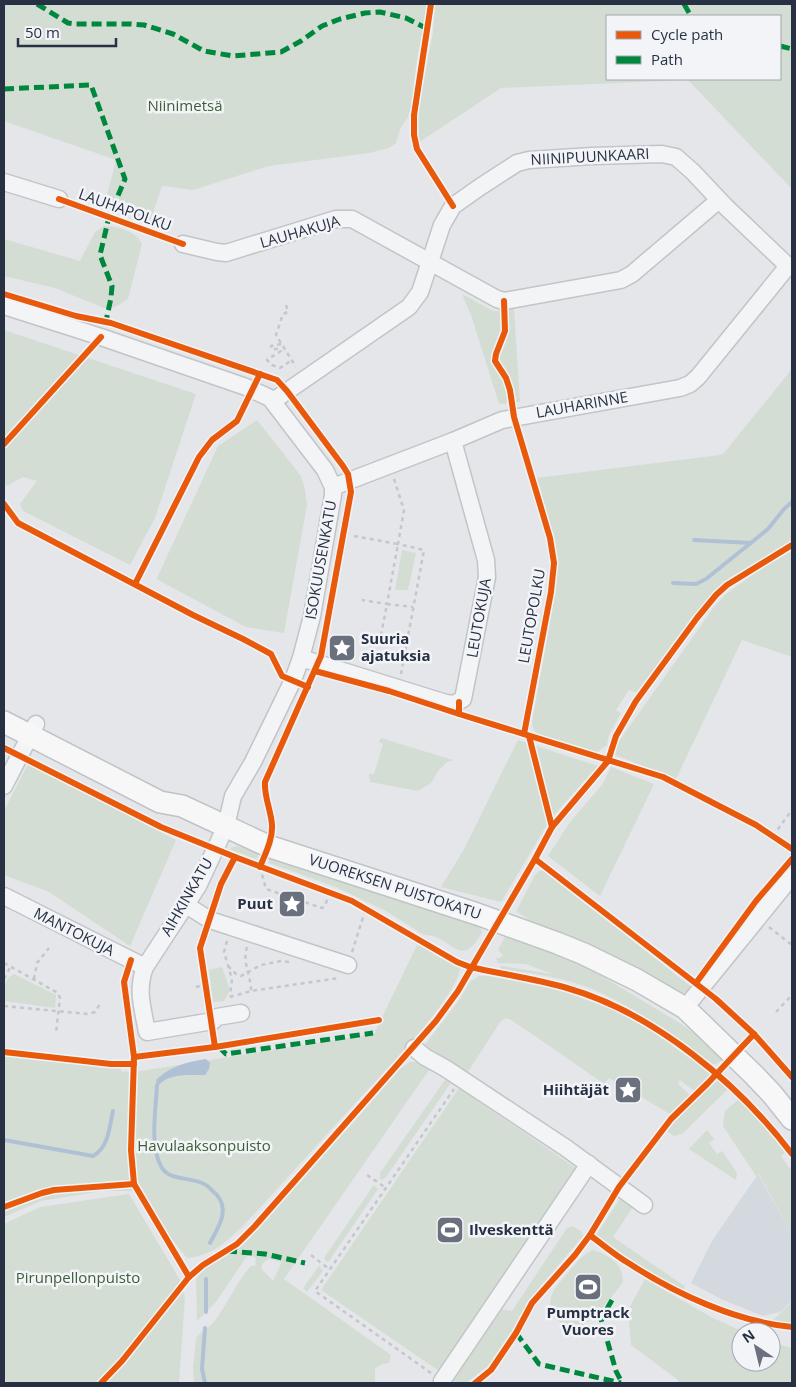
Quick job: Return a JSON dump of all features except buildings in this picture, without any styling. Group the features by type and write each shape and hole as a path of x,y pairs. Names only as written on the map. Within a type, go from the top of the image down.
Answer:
{"main road":[{"name":"VUOREKSEN PUISTOKATU","path":"4,707 33,729"},
{"name":"VUOREKSEN PUISTOKATU","path":"4,722 33,729 166,791 182,806 268,846 477,914 584,954 637,980 685,1008 754,1074 792,1119"}],"street":[{"name":"NIINIPUUNKAARI","path":"430,262 443,222 456,204 524,161 592,156 662,154 676,157 719,200"},
{"path":"4,182 59,199"},
{"name":"LAUHARINNE","path":"333,487 508,418 680,388 690,384 698,378 790,264 719,200"},
{"name":"LAUHAKUJA","path":"183,244 226,253 336,219 348,218 359,222 497,299 507,300 621,280 632,274 719,200"},
{"path":"273,401 400,315 417,298 430,262"},
{"name":"ISOKUUSENKATU","path":"4,306 246,387 273,401 325,470 333,487 334,496 312,616 301,658 293,680 253,762 233,796 226,826"},
{"name":"LEUTOKUJA","path":"399,688 454,704 463,699 465,692 488,577 486,560 452,441"},
{"path":"301,658 399,688"},
{"path":"4,786 33,729"},
{"name":"AIHKINKATU","path":"145,967 198,886 226,826"},
{"path":"685,1008 792,876"},
{"name":"MANTOKUJA","path":"4,896 145,967"},
{"path":"186,905 210,920 231,928 348,965"},
{"path":"145,967 139,984 147,1032 213,1021 218,1017 241,1016"},
{"path":"414,1048 589,1164 644,1205"},
{"path":"442,1381 589,1164"}],"path":[{"path":"286,305 288,312 283,314 276,334 295,365"},
{"path":"281,344 271,346 271,349 280,348 281,351 267,360 272,365 280,368 292,360"},
{"path":"390,466 404,510 380,640 407,644"},
{"path":"4,504 11,518"},
{"path":"4,510 18,523"},
{"path":"354,536 424,550 399,688"},
{"path":"362,600 413,608"},
{"path":"773,836 789,814 792,816"},
{"path":"764,831 779,840"},
{"path":"268,846 260,867 266,889 322,908 325,906 330,892"},
{"path":"252,864 269,870"},
{"path":"322,888 338,894"},
{"path":"226,1001 230,997 251,992 343,977 364,907 374,913"},
{"path":"768,926 792,945"},
{"path":"230,997 232,979 224,952 231,928"},
{"path":"251,934 244,958 251,980 251,992"},
{"path":"34,979 38,963 49,948"},
{"path":"228,966 240,976 249,973 258,966 273,962 292,963"},
{"path":"4,963 58,993 60,998 56,1033"},
{"path":"4,979 11,966"},
{"path":"325,974 328,980"},
{"path":"196,987 206,989 204,977"},
{"path":"776,1012 792,995"},
{"path":"4,1006 88,1014 95,1012 100,1004"},
{"path":"442,1381 315,1291 461,1079"},
{"path":"367,1175 386,1188"},
{"path":"311,1254 330,1270"}],"shaded area":[{"path":"758,1174 792,1235 792,1301 780,1312 763,1316 723,1300 691,1283 712,1241"}],"green space":[{"name":"Niinimetsä","path":"4,4 428,4 417,59 411,108 408,117 400,129 396,143 389,148 369,153 269,166 193,190 162,186 149,224 105,203 116,160 4,121"},
{"path":"435,4 792,4 792,189 688,80 501,88 418,143 415,123 433,33"},
{"path":"104,226 120,228 131,233 142,244 128,299 116,306 104,308 55,288 4,276 4,239 80,261 95,232"},
{"path":"462,294 493,311 514,309 520,402 499,404 471,315"},
{"path":"4,330 196,394 155,518 130,565 23,511 20,504 37,481 23,477 7,486 4,484"},
{"path":"792,369 792,542 731,577 714,593 641,691 629,690 616,710 621,713 609,735 607,745 596,753 589,753 537,735 532,722 549,628 557,566 553,538 536,478 720,455 724,453"},
{"path":"257,420 301,476 307,505 284,633 246,627 157,578 218,446"},
{"path":"402,550 416,553 408,590 395,590"},
{"path":"792,551 792,657 742,640 676,779 615,755 617,744 714,607 725,595 762,568"},
{"path":"381,738 453,760 447,762 438,771 431,783 418,791 370,782 369,774 374,774 383,744 379,742"},
{"path":"518,740 598,766 551,818 501,902 441,887 463,851"},
{"path":"28,764 176,840 130,946 49,892 4,875 4,811"},
{"path":"611,767 654,784 600,896 548,856 570,822 602,785"},
{"path":"238,846 258,852 258,857 256,859 230,848"},
{"path":"270,856 469,922 480,928 482,932 468,950 461,951 434,936 424,935 386,911 336,887 269,863"},
{"path":"542,870 694,989 686,993 678,993 527,923 527,918 517,912 517,910 535,875"},
{"path":"505,937 521,940 570,957 678,1022 703,1039 724,1059 713,1064 669,1032 623,1004 590,988 557,978 500,969 502,966 552,974 526,964 498,963 496,958 500,958 503,955 498,950"},
{"name":"Havulaaksonpuisto","path":"418,943 460,968 455,982 445,999 395,1061 244,1225 212,1251 187,1258 133,1191 102,1191 41,1201 4,1217 4,1054 119,1067 122,1072 126,1071 128,1073 374,1034"},
{"path":"222,967 230,990 224,1001 213,1002 209,970"},
{"path":"14,974 56,995 55,1008 4,1001 6,982"},
{"path":"479,976 556,989 614,1010 652,1031 710,1074 707,1080 694,1091 680,1080 678,1084 690,1095 670,1114 609,1078 604,1084 506,1018 501,1021 467,1073 427,1052 424,1046 457,1003 470,982"},
{"path":"410,1062 419,1062 429,1068 429,1070 284,1279 391,1355 389,1363 375,1368 375,1383 194,1383 193,1368 196,1339 218,1316 246,1272 251,1266 255,1266 256,1258 247,1256 216,1302 197,1321 196,1280 199,1274 210,1265 236,1250 250,1237 400,1069","holes":["269,1259 282,1262 273,1281 261,1268 263,1263"]},
{"path":"445,1080 450,1082 450,1084 386,1177 382,1180 380,1179 380,1173"},
{"path":"717,1081 720,1081 729,1088 682,1134 674,1136 668,1132 667,1130 690,1105"},
{"name":"Ilveskenttä","path":"459,1088 580,1171 442,1373 321,1290"},
{"path":"740,1098 770,1130 785,1153 781,1156 789,1168 792,1166 792,1235 759,1174 756,1176 723,1126 725,1111"},
{"path":"706,1131 714,1139 709,1143 717,1154 722,1151 737,1173 736,1180 689,1149"},
{"path":"373,1186 378,1189 327,1262 324,1258"},
{"name":"Pirunpellonpuisto","path":"129,1194 180,1280 185,1297 179,1383 4,1383 4,1224 40,1207"},
{"path":"620,1199 633,1207 613,1237 683,1285 685,1287 682,1291 637,1267 599,1240 596,1235"},
{"path":"572,1226 581,1231 583,1236 528,1301 511,1332 488,1366 466,1383 453,1381 474,1345 500,1309 512,1311 567,1228"},
{"name":"Pumptrack Vuores","path":"593,1250 610,1258 618,1265 623,1282 589,1321 577,1328 571,1328 561,1323 554,1315 550,1304 552,1294 578,1261"},
{"path":"319,1266 323,1271 307,1292 303,1288"},
{"path":"645,1279 711,1317 731,1326 731,1372 781,1372 781,1345 792,1348 792,1383 678,1383 678,1380 631,1345 628,1310"},
{"path":"792,1301 792,1323 772,1321 790,1304"}],"water":[{"path":"206,1059 210,1063 205,1075 186,1075 168,1078 157,1085 156,1080 167,1071 186,1063"}],"waterway":[{"path":"673,583 696,584 706,579 768,529 792,502"},
{"path":"694,540 751,543"},
{"path":"157,1085 154,1139 158,1160 162,1168 170,1175 206,1185 216,1194 223,1206 222,1218 210,1243"},
{"path":"4,1140 93,1156 102,1148 105,1142 113,1111"},
{"path":"206,1279 206,1312"},
{"path":"205,1328 202,1369 205,1383"}],"marked path":[{"path":"37,4 68,23 144,25 173,34 204,51 233,56 281,52 322,26 365,13 380,12 406,18 428,29"},
{"path":"684,4 690,15"},
{"path":"781,46 792,49"},
{"path":"4,89 91,85 125,179 109,217 100,255 112,286 106,321"},
{"path":"219,1047 226,1054 373,1033"},
{"path":"227,1251 265,1254 305,1263"},
{"path":"612,1300 601,1319 616,1371 622,1383"},
{"path":"516,1333 539,1364 621,1383"}],"cycle path":[{"path":"431,4 414,115 414,135 417,149 453,206"},
{"name":"LAUHAPOLKU","path":"59,199 183,244"},
{"path":"4,294 76,316 111,323 277,380 348,474 351,492 321,656 265,782 272,830 260,867"},
{"name":"LEUTOPOLKU","path":"504,301 505,331 495,361 506,378 510,390 514,417 550,538 554,563 551,592 524,734"},
{"path":"4,444 101,337"},
{"path":"135,584 199,457 212,440 237,421 260,374"},
{"path":"4,504 18,523 271,654 282,676 308,687"},
{"path":"101,1383 122,1361 189,1277 203,1265 237,1244 255,1226 436,1021 458,991 552,827 608,761 616,736 636,701 697,618 727,585 792,545"},
{"path":"315,671 389,691 459,714"},
{"path":"459,702 459,714 663,777 756,825 792,849"},
{"path":"529,736 552,827"},
{"path":"4,748 161,827 352,901 457,962 470,967 567,988 599,999 631,1014 692,1054 720,1077 746,1102 792,1154"},
{"path":"215,1047 200,948 221,884 235,857"},
{"path":"535,859 716,999 754,1034 792,1077"},
{"path":"696,983 756,901 792,859"},
{"path":"131,960 124,982 134,1057 131,1150 134,1184 189,1277"},
{"path":"134,1057 215,1047 379,1020"},
{"path":"475,1383 491,1370 516,1333 532,1303 575,1255 590,1235 619,1187 671,1119 754,1034"},
{"path":"4,1052 111,1064 134,1064"},
{"path":"4,1207 54,1190 134,1184"},
{"path":"590,1235 625,1261 687,1296 729,1313 771,1324 792,1327"}],"place":[{"name":"Suuria ajatuksia","path":"342,648"},
{"name":"Puut","path":"292,904"},
{"name":"Hiihtäjät","path":"628,1090"},
{"name":"Ilveskenttä","path":"450,1230"},
{"name":"Pumptrack Vuores","path":"588,1287"}]}
